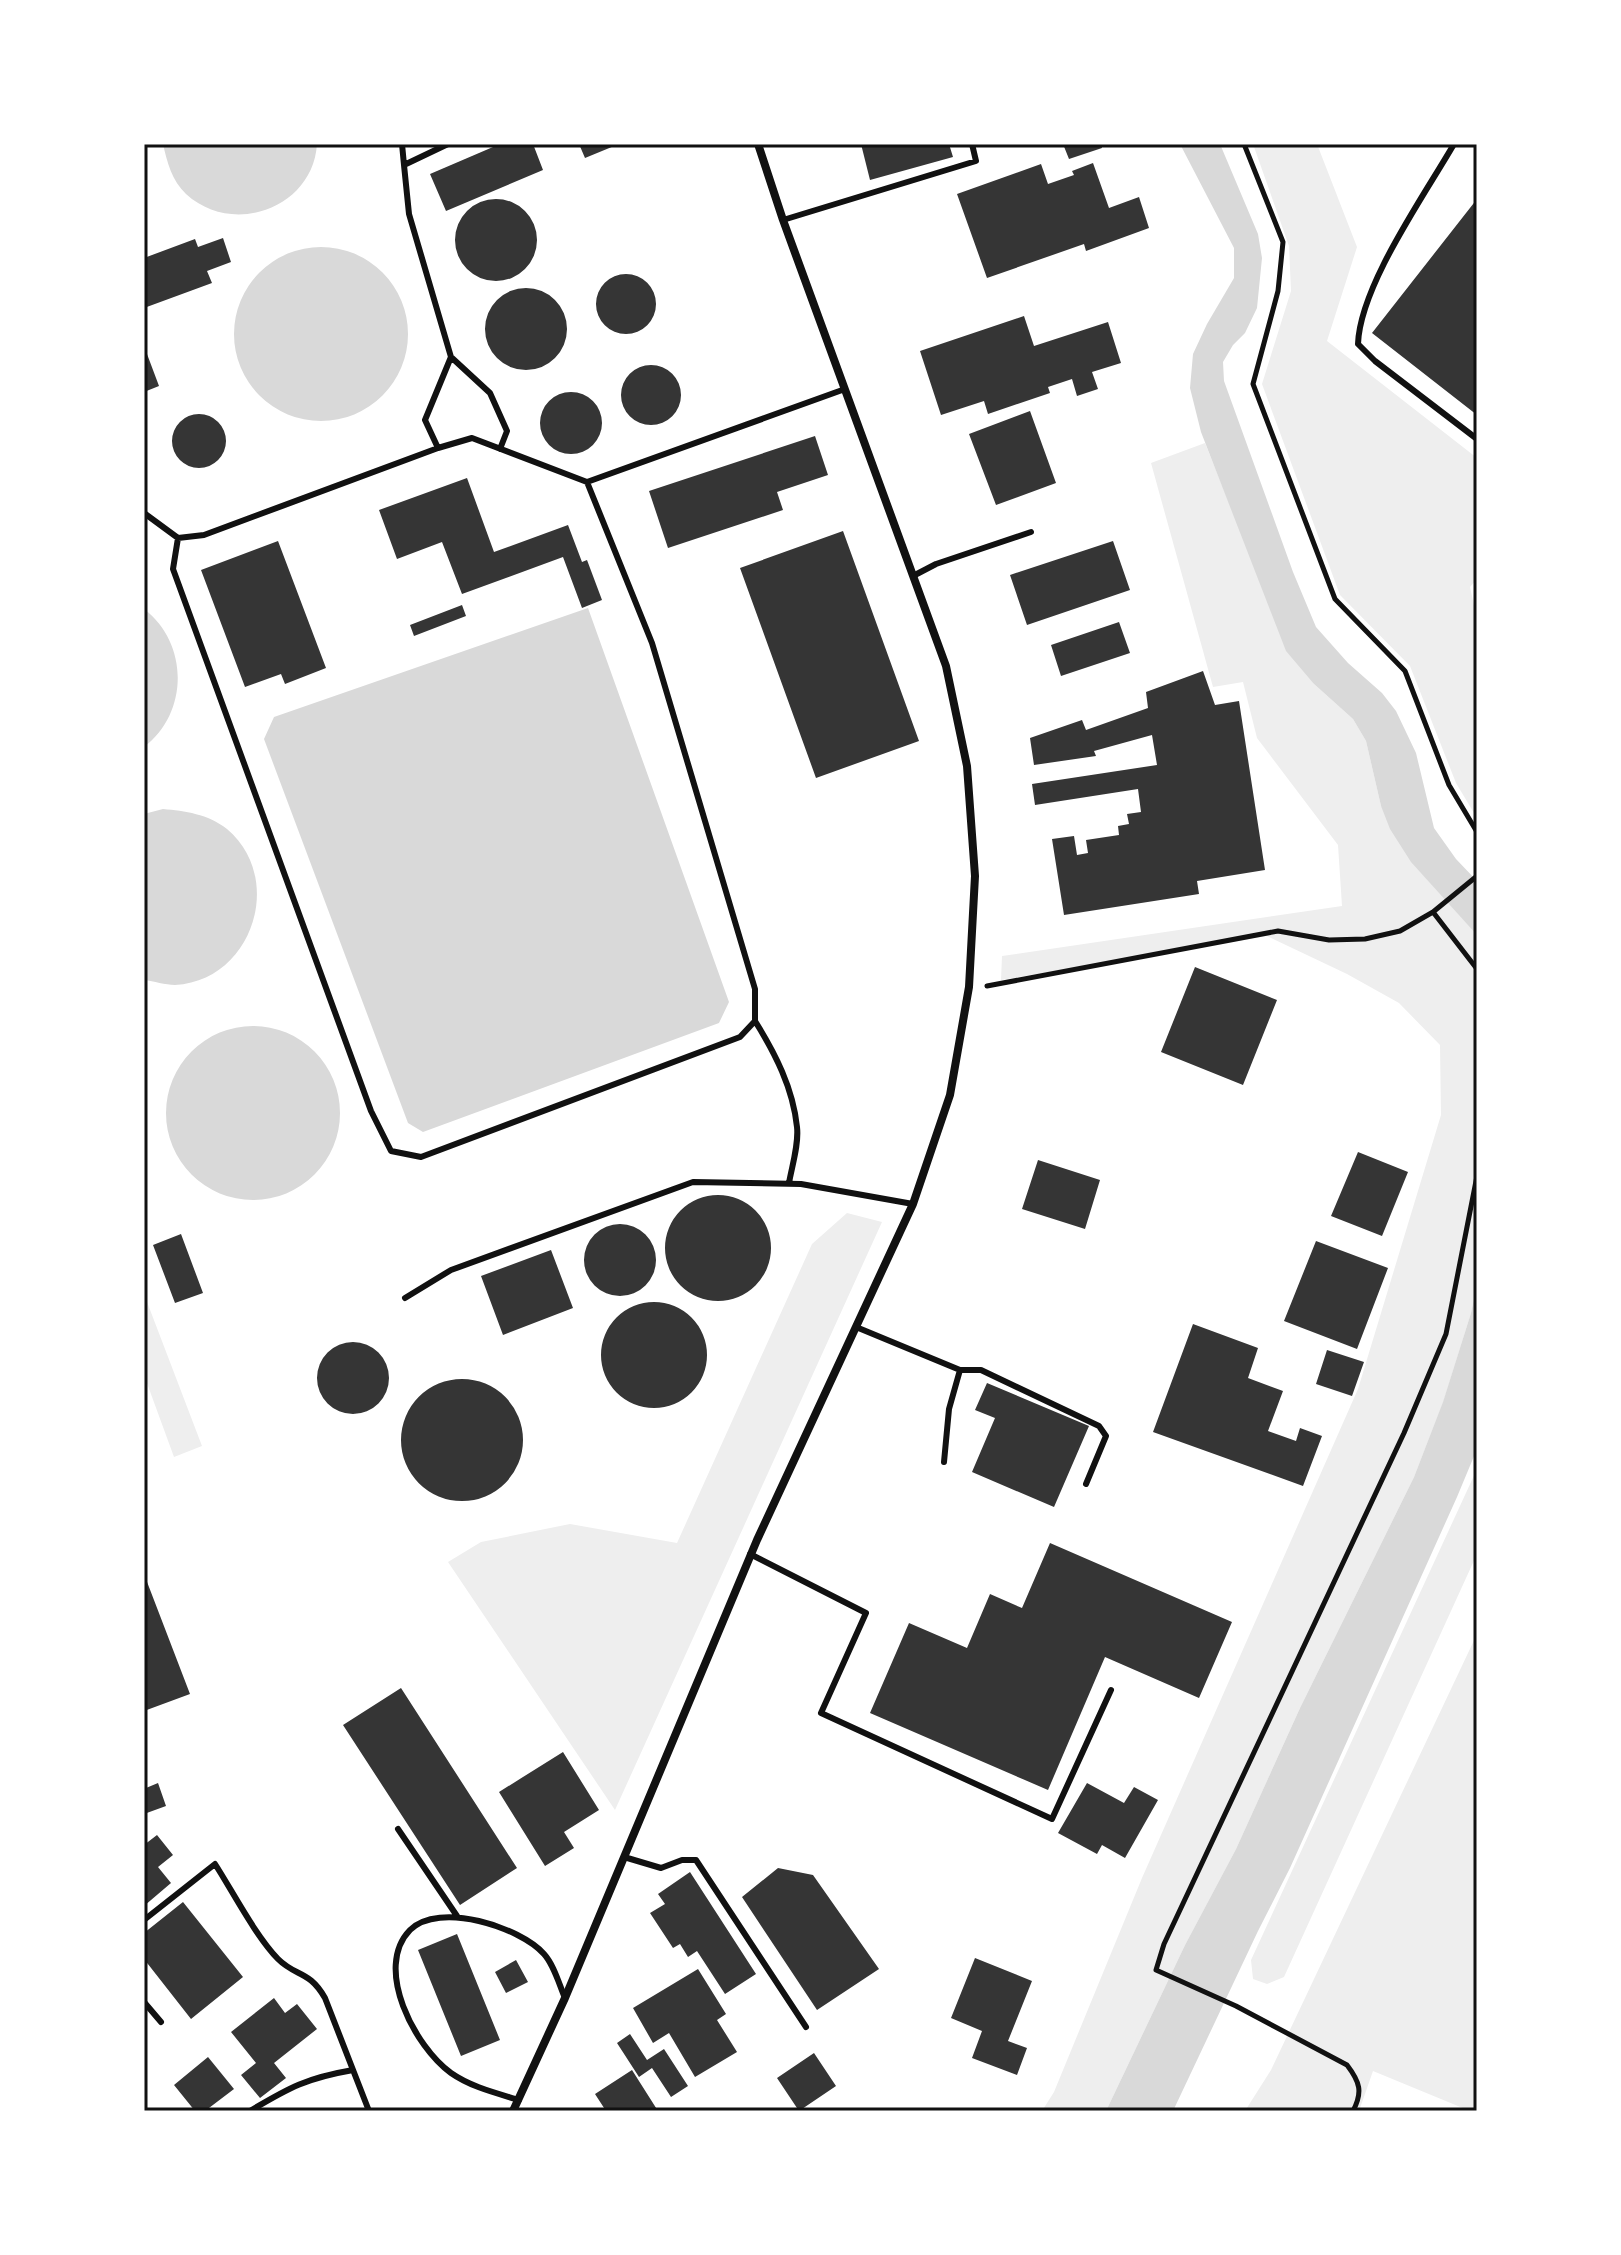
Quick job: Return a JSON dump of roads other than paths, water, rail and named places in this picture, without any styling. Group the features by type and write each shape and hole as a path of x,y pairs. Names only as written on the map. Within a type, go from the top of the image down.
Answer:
{"street":[{"path":"513,2111 565,1998 750,1554 913,1204 950,1095 969,987 975,876 967,766 946,666 758,144"}],"lane":[{"path":"402,144 409,214 451,357 490,393 507,431 500,449"},
{"path":"404,165 448,144"},
{"path":"783,220 976,161 972,144"},
{"path":"1454,144 1378,275 1359,328 1358,344 1375,361 1477,439"},
{"path":"438,448 425,420 451,357"},
{"path":"144,513 178,538 204,535 472,438 587,482 845,389"},
{"path":"587,482 652,643 755,989 755,1021 773,1051 788,1087 798,1129 789,1183"},
{"path":"913,576 936,564 1031,532"},
{"path":"178,538 173,569 371,1111 391,1151 421,1157 740,1037 755,1021"},
{"path":"405,1298 451,1270 693,1182 789,1183 913,1204"},
{"path":"856,1327 960,1370 981,1370 1099,1426 1106,1436 1086,1484"},
{"path":"944,1462 949,1409 960,1370"},
{"path":"750,1554 866,1613 821,1713 1052,1819 1111,1690"},
{"path":"398,1829 457,1916"},
{"path":"624,1857 661,1868 682,1860 696,1860 806,2027"},
{"path":"144,1920 215,1864 279,1959 318,1985 369,2111"},
{"path":"519,2100 482,2088 451,2073 426,2048 399,1994 395,1971 397,1947 412,1928 428,1921 457,1916 518,1935 544,1954 565,1998"},
{"path":"144,2002 161,2022"},
{"path":"250,2111 293,2085 315,2077 353,2070"}]}
